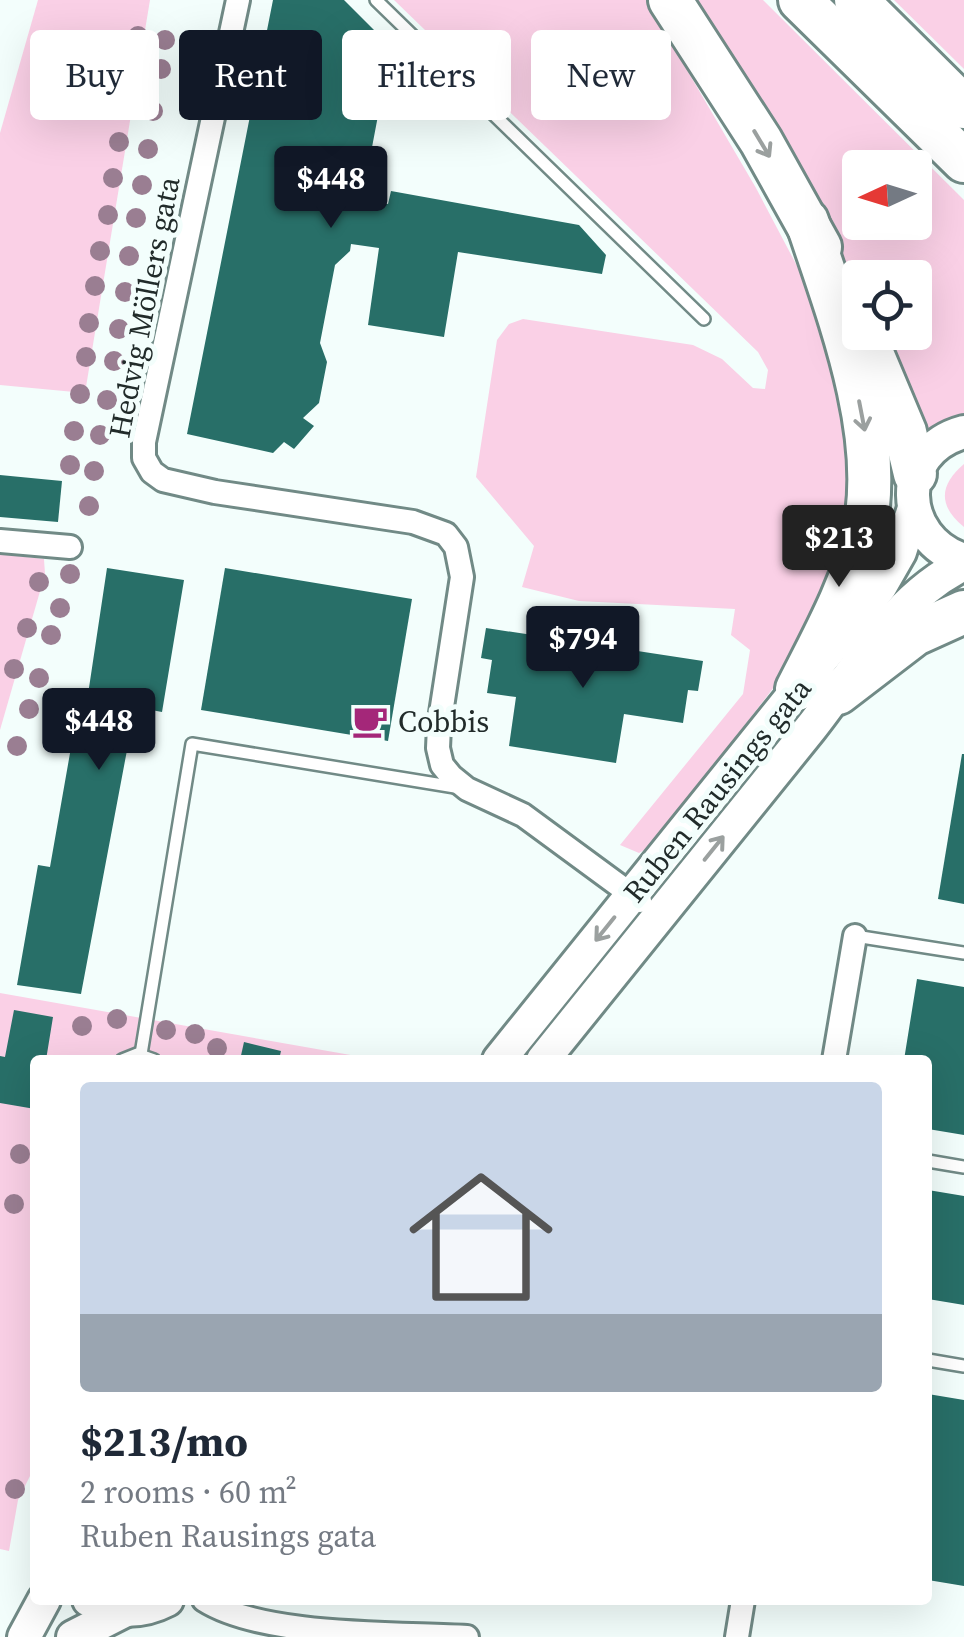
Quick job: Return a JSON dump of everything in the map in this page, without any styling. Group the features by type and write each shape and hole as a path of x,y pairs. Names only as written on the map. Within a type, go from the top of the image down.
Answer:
{"highway":[{"path":"670,0 807,222 842,290"},
{"path":"800,0 964,161"},
{"path":"856,0 964,107"},
{"path":"807,222 851,366 867,442 869,478 864,532 823,638 817,691"},
{"path":"871,350 905,432 915,491"},
{"path":"817,691 964,612"}],"main road":[{"path":"964,432 941,442 922,460 915,491 922,528 934,544 964,562"},
{"name":"Ruben Rausings gata","path":"547,1055 659,915 817,691 900,552 915,491"},
{"name":"Ruben Rausings gata","path":"503,1055 632,896 817,691 906,604 964,562"},
{"path":"24,1637 41,1605"},
{"path":"105,1605 124,1611"},
{"path":"73,1637 124,1611 154,1605"}],"street":[{"name":"Hedvig Möllers gata","path":"238,0 144,442 144,458 152,472 163,480 430,526 446,534 456,548 462,577 438,748 442,765 467,788 523,815 659,915"},
{"path":"0,541 70,547"},
{"path":"835,1055 855,936"},
{"path":"211,1605 265,1626 468,1637"},
{"path":"737,1637 743,1605"}],"lane":[{"path":"376,0 704,319"},
{"name":"Hedvig Möllers gata","path":"141,1054 192,744 467,788"},
{"path":"855,936 964,953"},
{"path":"932,1162 964,1167"},
{"path":"932,1361 964,1366"}],"shaded area":[{"path":"38,0 150,0 145,30 30,30 30,120 130,120 85,393 0,385 0,133"},
{"path":"394,0 646,0 664,30 531,30 531,120 671,120 671,43 806,283 839,384 852,479 851,515 817,617 777,683 682,808 648,848 639,853 620,845 743,694 750,650 731,635 735,609 579,601 522,587 534,546 476,477 497,340 509,324 523,319 693,345 722,359 753,388 765,389 768,370 758,352 511,113 511,30 425,30"},
{"path":"686,0 763,0 914,150 842,150 842,240 932,240 932,168 964,200 964,415 952,416 924,435 887,350 932,350 932,260 842,260 780,144"},
{"path":"894,0 964,0 964,69"},
{"path":"964,464 964,527 950,511 945,496 950,480"},
{"path":"0,554 44,559 45,574 0,730"},
{"path":"0,993 351,1055 30,1055 30,1476 18,1500 9,1551 0,1549"}],"building":[{"path":"273,0 344,0 374,30 342,30 342,120 377,120 362,200 388,204 391,191 579,225 606,255 602,274 458,252 444,337 368,325 379,248 351,244 350,251 335,265 320,343 327,362 319,403 303,418 314,426 294,449 284,442 273,453 187,434 249,120 322,120 322,30 267,30"},
{"path":"0,475 62,481 58,522 0,517"},
{"path":"107,568 184,580 162,712 141,708 138,730 131,729 81,994 17,985 38,865 50,867 76,719 84,721"},
{"path":"225,568 412,599 388,741 201,710"},
{"path":"486,628 703,661 698,691 688,690 683,723 624,714 616,763 509,746 516,697 487,693 492,660 481,658"},
{"path":"964,754 964,904 938,899"},
{"path":"917,979 964,987 964,1135 932,1130 932,1055 905,1055"},
{"path":"14,1010 53,1017 47,1055 30,1055 30,1108 0,1103 0,1056 5,1057"},
{"path":"244,1042 281,1051 280,1055 241,1055"},
{"path":"932,1191 964,1196 964,1305 932,1300"},
{"path":"932,1395 964,1400 964,1586 932,1581"}],"place":[{"name":"Cobbis","path":"370,721"}]}
